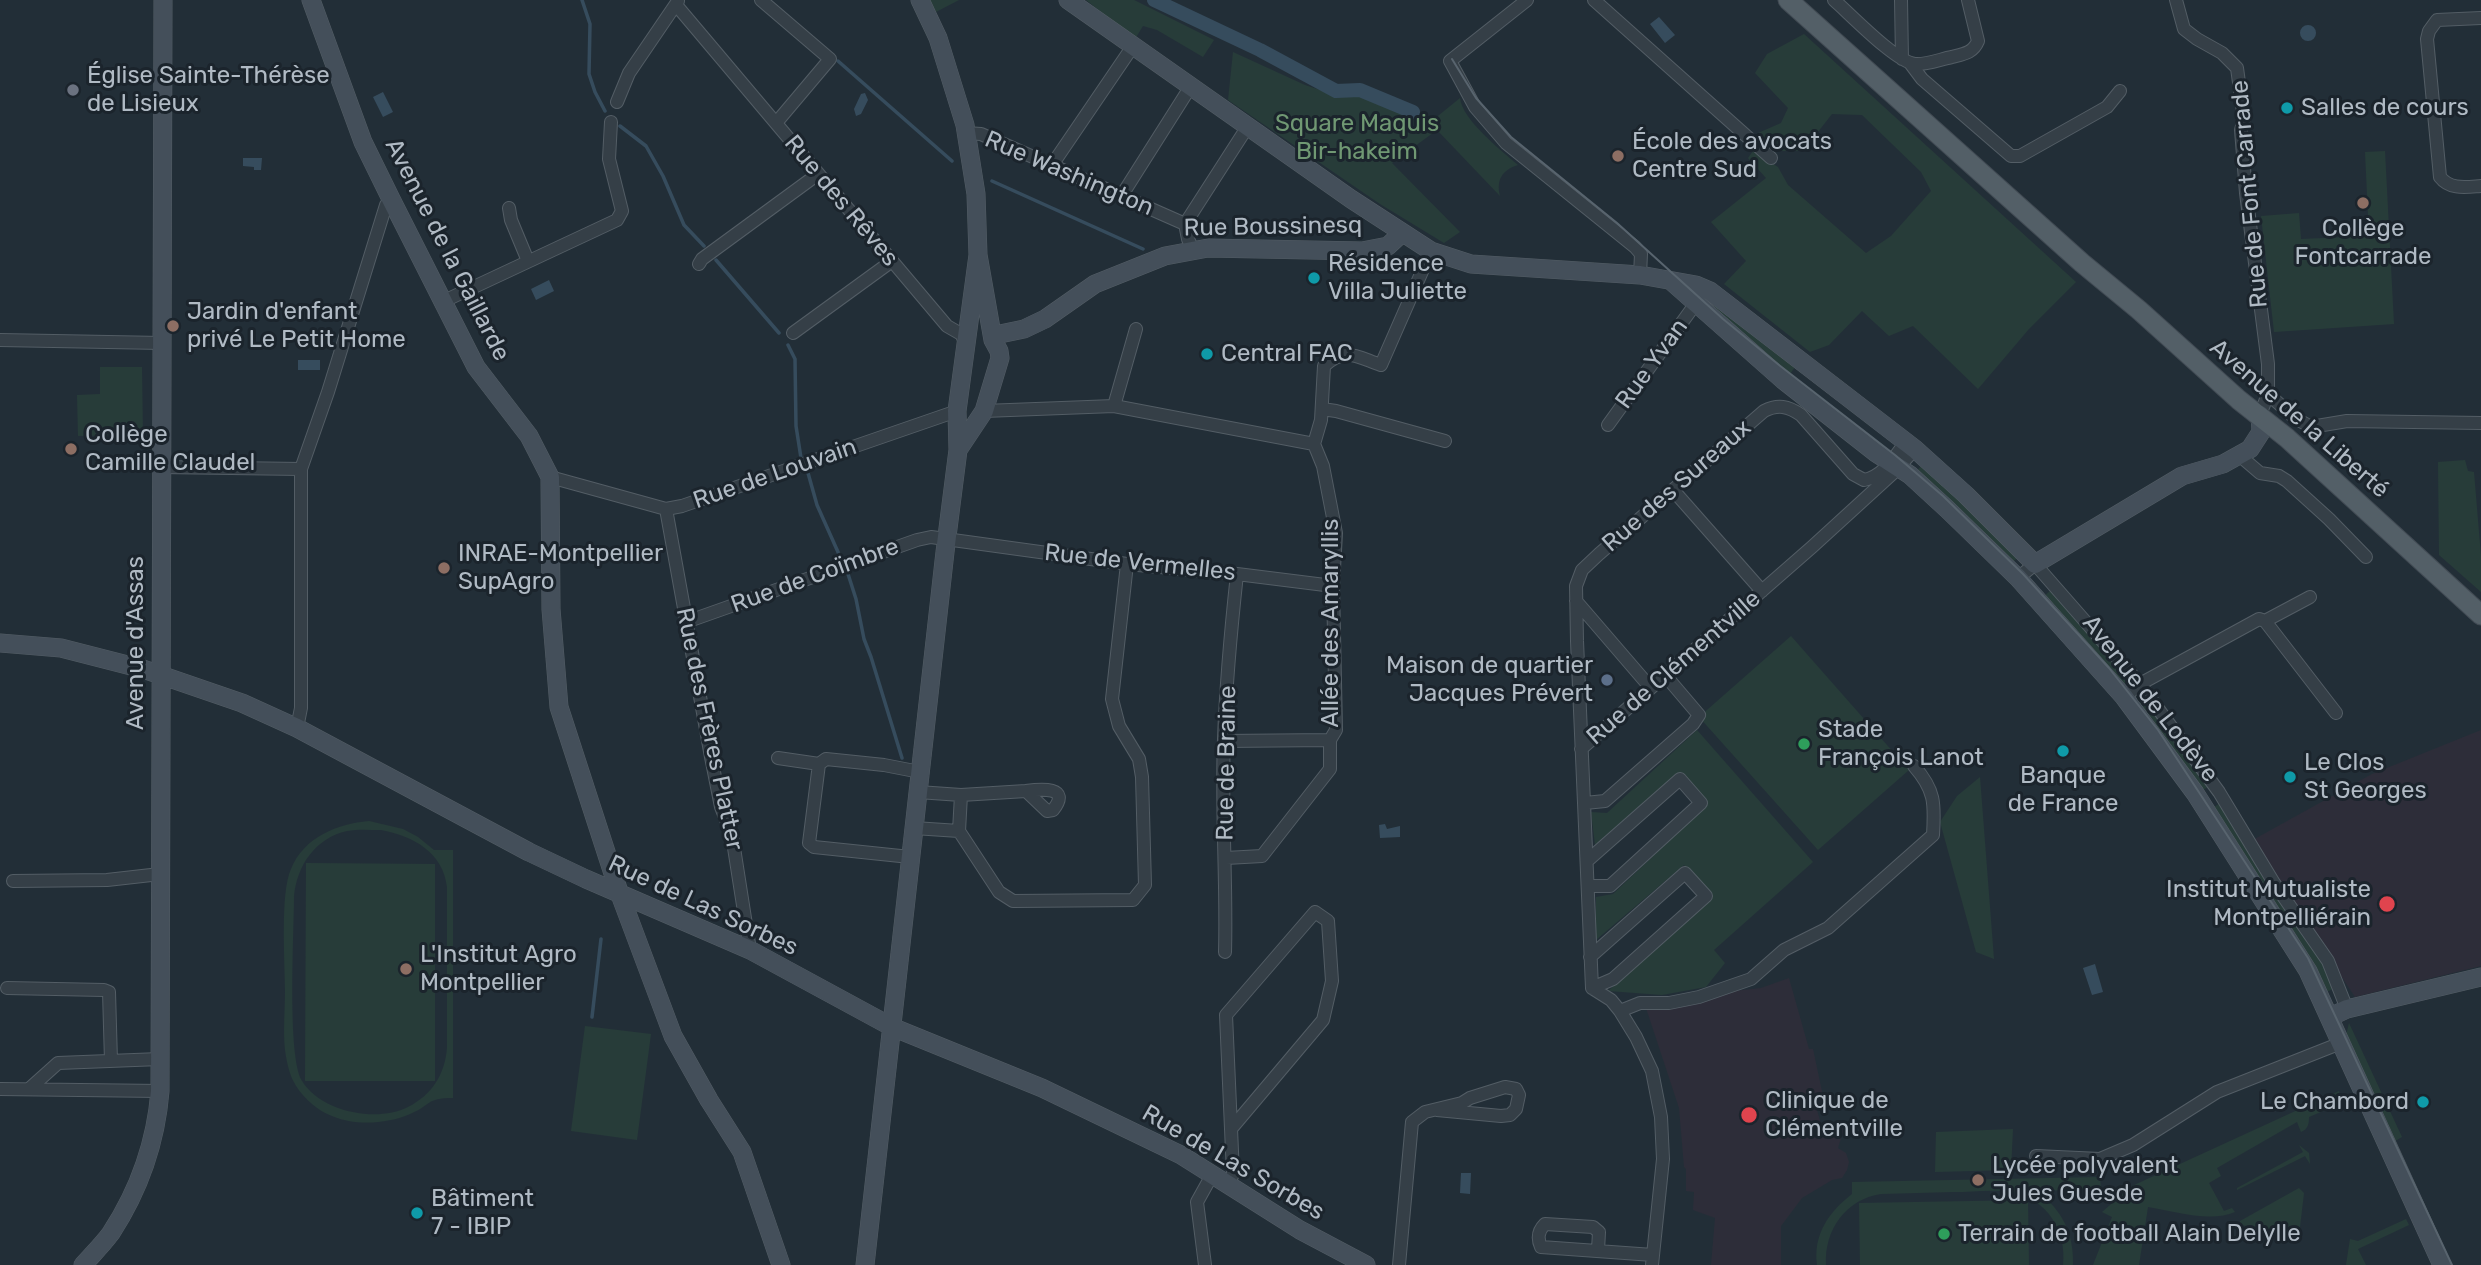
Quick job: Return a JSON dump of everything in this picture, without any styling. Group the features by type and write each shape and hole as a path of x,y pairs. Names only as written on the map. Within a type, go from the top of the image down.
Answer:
{"main road":[{"name":"Avenue de la Liberté","path":"1788,0 2239,400 2260,429"},
{"name":"Avenue de la Liberté","path":"2082,263 2162,345 2231,408 2418,555 2481,615"}],"street":[{"name":"Avenue d'Assas","path":"83,1265 110,1235 141,1175 149,1151 160,1091 163,0"},
{"name":"Avenue de la Gaillarde","path":"311,0 363,142 391,199 476,367 529,436 550,477 551,609 559,707 619,892 673,1036 742,1152 781,1265"},
{"name":"Rue des Rêves","path":"761,0 830,59 776,123 947,326 961,334 966,354"},
{"path":"920,0 938,38 954,83 966,133 976,194 978,255 993,340 999,351 999,365 984,411 958,450"},
{"name":"Avenue de Lodève","path":"1068,0 1431,251 1457,261 1485,266 1640,275 1710,290 1910,445 1966,495 2035,564 2140,684 2219,792 2274,883 2328,961 2339,1013 2341,1043 2441,1265"},
{"path":"1527,0 1450,61 1475,107 1506,143 1635,247 1641,254 1640,275"},
{"path":"1594,0 1771,158"},
{"path":"1835,0 2011,156 2020,156 2107,107 2120,91"},
{"path":"1901,0 1906,61"},
{"path":"1906,61 1917,65 1973,50 1978,41 1968,0"},
{"name":"Rue de Font Carrade","path":"2176,0 2185,29 2222,53 2237,68 2244,119 2241,130 2246,193 2268,364 2268,394 2260,429"},
{"path":"617,102 629,73 643,50 678,3 776,123"},
{"path":"2481,18 2437,20 2427,39 2440,177 2445,184 2453,187 2481,186"},
{"path":"1052,165 1133,46"},
{"path":"1122,195 1191,86"},
{"path":"444,301 617,220 622,211 609,159 611,122"},
{"path":"1185,224 1248,126"},
{"name":"Rue Washington","path":"966,133 981,135 1185,224 1193,250"},
{"path":"699,264 702,259 818,174"},
{"path":"297,727 300,708 301,469 328,392 386,205 391,199"},
{"path":"509,208 511,220 528,261"},
{"name":"Rue Boussinesq","path":"993,340 1000,334 1024,329 1045,319 1085,290 1121,272 1165,256 1193,250 1362,251 1388,246 1402,233"},
{"path":"984,411 1115,406 1314,444 1321,420 1324,366 1335,355 1344,353 1381,365 1431,251"},
{"path":"865,1265 958,450 957,411 978,255"},
{"path":"793,334 892,261"},
{"name":"Avenue de Lodève","path":"1671,281 1774,373 1919,484 1993,551 2018,578 2124,697 2195,793 2308,971 2339,1013"},
{"name":"Rue Yvan","path":"1608,425 1696,303"},
{"path":"1115,406 1136,329"},
{"path":"993,340 974,338 966,354 973,371 991,372 999,365"},
{"path":"0,340 162,343"},
{"path":"2268,394 2295,418 2311,427 2347,421 2481,423"},
{"name":"Rue des Sureaux","path":"1581,749 1576,586 1583,570 1763,411 1780,406 1791,408 1801,415 1853,474 1864,480 1893,466 1910,445"},
{"path":"1322,409 1445,441"},
{"name":"Rue de Louvain","path":"550,477 666,509 698,503 957,411"},
{"path":"2018,578 2035,564 2182,476 2223,464 2250,449 2260,429"},
{"name":"Allée des Amaryllis","path":"1224,741 1330,740 1336,730 1333,586 1336,533 1323,466 1314,444"},
{"path":"2239,455 2260,473 2279,476 2287,481 2367,556"},
{"name":"Rue de Clémentville","path":"1592,988 1581,749 1762,592 1893,466"},
{"path":"161,467 301,469"},
{"path":"1673,490 1762,592"},
{"name":"Rue des Frères Platter","path":"666,509 721,807 732,835 750,950"},
{"name":"Rue de Coïmbre","path":"686,622 917,540 931,537 946,540"},
{"name":"Rue de Vermelles","path":"946,540 1127,564 1333,586"},
{"path":"961,795 958,811 959,831 999,892 1013,901 1133,900 1145,885 1142,777 1139,759 1119,726 1112,699 1127,564"},
{"name":"Rue de Braine","path":"1224,952 1224,741 1228,662 1237,574"},
{"path":"2265,621 2310,597"},
{"path":"1576,601 1650,687"},
{"path":"2124,697 2140,684 2259,619 2265,621 2336,713"},
{"name":"Rue de Las Sorbes","path":"0,643 61,648 143,669 242,704 297,727 529,852 750,950 892,1027 1042,1088 1181,1155 1300,1230 1366,1265"},
{"path":"1585,803 1605,801 1693,724 1699,715 1665,675"},
{"path":"1226,858 1262,856 1331,769 1330,740"},
{"path":"778,758 819,764 826,759 920,772"},
{"path":"819,764 809,842 814,848 910,857"},
{"path":"1620,1011 1640,1003 1669,1003 1699,997 1751,979 1784,950 1828,929 1933,835 1935,806 1931,789 1914,766"},
{"path":"1587,862 1680,779 1701,803 1610,886 1588,886"},
{"path":"918,792 961,795 1027,791"},
{"path":"914,828 959,831"},
{"path":"1590,957 1685,873 1706,896 1613,979 1592,988"},
{"path":"13,881 107,880 160,874"},
{"path":"1205,1265 1197,1202 1220,1179 1233,1174 1231,1129 1227,1015 1315,912 1328,922 1332,981 1323,1020 1231,1129"},
{"path":"2339,1013 2481,977"},
{"path":"6,988 109,992 111,1061"},
{"path":"1592,988 1611,1000 1620,1011 1652,1071 1661,1117 1663,1158 1652,1260 1598,1250 1541,1247 1538,1242 1539,1230 1545,1224 1593,1227 1599,1232 1598,1250"},
{"path":"2036,1156 2100,1159 2133,1146 2217,1092 2341,1043"},
{"path":"29,1089 58,1063 160,1059"},
{"path":"1399,1265 1411,1125 1420,1114 1462,1103 1505,1087 1516,1089 1519,1095 1516,1109 1506,1116 1437,1110"},
{"path":"0,1089 160,1091"}],"shaded area":[{"path":"1659,17 1675,35 1665,43 1650,24"},
{"path":"2305,25 2311,25 2316,33 2314,39 2305,41 2300,36 2300,30"},
{"path":"383,92 393,112 383,117 373,97"},
{"path":"865,93 868,100 861,114 856,116 854,109 861,94"},
{"path":"243,158 262,158 261,170 243,166"},
{"path":"549,280 554,291 536,300 531,289"},
{"path":"298,360 320,360 320,370 298,370"},
{"name":"Institut Mutualiste Montpelliérain","path":"2481,730 2481,966 2355,997 2251,841 2372,774"},
{"path":"1385,824 1387,829 1400,826 1400,837 1380,838 1379,825"},
{"path":"2095,964 2103,992 2092,995 2083,968"},
{"name":"Clinique de Clémentville","path":"1789,978 1809,1049 1813,1049 1823,1096 1814,1099 1821,1124 1829,1122 1832,1130 1845,1126 1838,1148 1846,1153 1849,1162 1847,1170 1842,1178 1832,1180 1802,1198 1781,1226 1781,1265 1711,1265 1715,1218 1693,1210 1694,1192 1686,1191 1679,1108 1646,1008 1694,1005 1733,991 1761,988"},
{"path":"1461,1173 1471,1173 1470,1194 1460,1193"}],"green space":[{"path":"929,0 959,0 936,12"},
{"path":"1086,0 1134,0 1214,40 1203,57 1157,30 1143,26 1135,39"},
{"path":"1804,34 2076,282 2029,329 1978,389 1913,326 1889,336 1862,311 1829,345 1810,352 1724,284 1746,261 1711,222 1766,178 1748,158 1753,151 1778,167 1788,185 1866,253 1891,236 1931,191 1921,172 1862,115 1832,114 1803,151 1778,151 1758,133 1781,123 1788,108 1755,73 1767,54"},
{"name":"Square Maquis Bir-hakeim","path":"1233,52 1305,85 1341,97 1362,94 1433,123 1433,120 1460,98 1462,107 1475,125 1518,165 1502,176 1500,196 1437,130 1392,163 1460,232 1444,243 1380,204 1228,100"},
{"path":"2385,151 2394,324 2274,332 2261,216 2299,213 2301,239 2369,236 2365,152"},
{"path":"1683,285 1698,290 1799,362 1786,379"},
{"path":"100,367 142,367 143,435 78,436 77,395 100,394"},
{"path":"2465,460 2468,471 2474,472 2481,592 2439,555 2438,462"},
{"path":"1922,465 2020,556 2010,564 1914,474"},
{"path":"2051,590 2130,679 2120,687 2042,598"},
{"name":"Stade François Lanot","path":"1791,636 1909,770 1818,850 1699,717"},
{"path":"2142,694 2209,786 2199,793 2133,702"},
{"path":"1697,730 1813,862 1714,950 1725,963 1706,987 1662,995 1608,991 1708,900 1709,892 1684,865 1596,940 1596,897 1613,894 1706,806 1676,774 1595,845 1591,812 1607,813"},
{"path":"1980,777 1994,959 1976,952 1940,822 1957,796"},
{"path":"2220,803 2319,956 2333,989 2322,994 2210,810"},
{"path":"369,821 403,829 434,850 453,850 453,1098 433,1101 417,1111 381,1122 341,1119 307,1100 291,1076 284,1043 284,911 291,869 304,848 323,834","holes":["351,830 381,830 415,841 433,855 444,875 447,887 447,1048 440,1075 424,1096 395,1112 366,1114 350,1112 322,1100 302,1081 297,1067 293,1021 294,896 304,864 326,840"]},
{"path":"306,863 435,864 435,1081 305,1081"},
{"path":"2349,1023 2402,1137 2390,1144 2345,1040"},
{"path":"585,1026 651,1034 637,1140 571,1131"},
{"path":"2339,1091 2342,1103 2309,1117 2308,1126 2303,1131 2301,1132 2297,1122 2217,1168 2221,1176 2209,1183 2224,1211 2232,1208 2235,1212 2203,1216 2148,1207 2139,1265 2093,1265 2112,1217 2102,1212 2132,1186"},
{"path":"2013,1129 2011,1170 1935,1172 1936,1132"},
{"path":"2299,1145 2309,1153 2310,1164 2305,1156 2237,1190 2303,1152"},
{"path":"2100,1177 2101,1189 2037,1191 2060,1214 2065,1223 2073,1253 2073,1265 2063,1265 2062,1240 2045,1209 2012,1192 1990,1191 1881,1194 1857,1202 1833,1228 1826,1252 1826,1265 1817,1265 1820,1234 1836,1208 1852,1194 1852,1182"},
{"path":"2299,1188 2304,1193 2300,1227 2292,1233 2240,1225 2240,1221"},
{"name":"Terrain de football Alain Delylle","path":"2028,1200 2029,1265 1860,1265 1859,1203"},
{"path":"2406,1219 2409,1225 2358,1249 2366,1265 2346,1265 2350,1239 2358,1241"}],"waterway":[{"path":"582,0 590,24 589,74 605,111"},
{"path":"1154,0 1260,50 1336,91 1360,90 1413,112"},
{"path":"838,61 952,161"},
{"path":"620,126 646,146 663,176 684,225 704,246"},
{"path":"992,181 1143,249"},
{"path":"716,260 779,333"},
{"path":"788,345 795,359 796,426 801,458"},
{"path":"808,473 817,505 842,561"},
{"path":"848,574 864,639 902,758"},
{"path":"592,1017 601,939"}],"tram line":[{"path":"1452,59 1476,98 1511,137 1617,223 1723,319 1943,496 2023,574 2109,668 2158,730 2308,958 2452,1265"}],"place":[{"name":"Église Sainte-Thérèse de Lisieux","path":"73,90"},
{"name":"Salles de cours","path":"2287,108"},
{"name":"École des avocats Centre Sud","path":"1618,156"},
{"name":"Collège Fontcarrade","path":"2363,203"},
{"name":"Résidence Villa Juliette","path":"1314,278"},
{"name":"Jardin d'enfant privé Le Petit Home","path":"173,326"},
{"name":"Central FAC","path":"1207,354"},
{"name":"Collège Camille Claudel","path":"71,449"},
{"name":"INRAE-Montpellier SupAgro","path":"444,568"},
{"name":"Maison de quartier Jacques Prévert","path":"1607,680"},
{"name":"Stade François Lanot","path":"1804,744"},
{"name":"Banque de France","path":"2063,751"},
{"name":"Le Clos St Georges","path":"2290,777"},
{"name":"Institut Mutualiste Montpelliérain","path":"2387,904"},
{"name":"L'Institut Agro Montpellier","path":"406,969"},
{"name":"Le Chambord","path":"2423,1102"},
{"name":"Clinique de Clémentville","path":"1749,1115"},
{"name":"Lycée polyvalent Jules Guesde","path":"1978,1180"},
{"name":"Bâtiment 7 - IBIP","path":"417,1213"},
{"name":"Terrain de football Alain Delylle","path":"1944,1234"}]}
